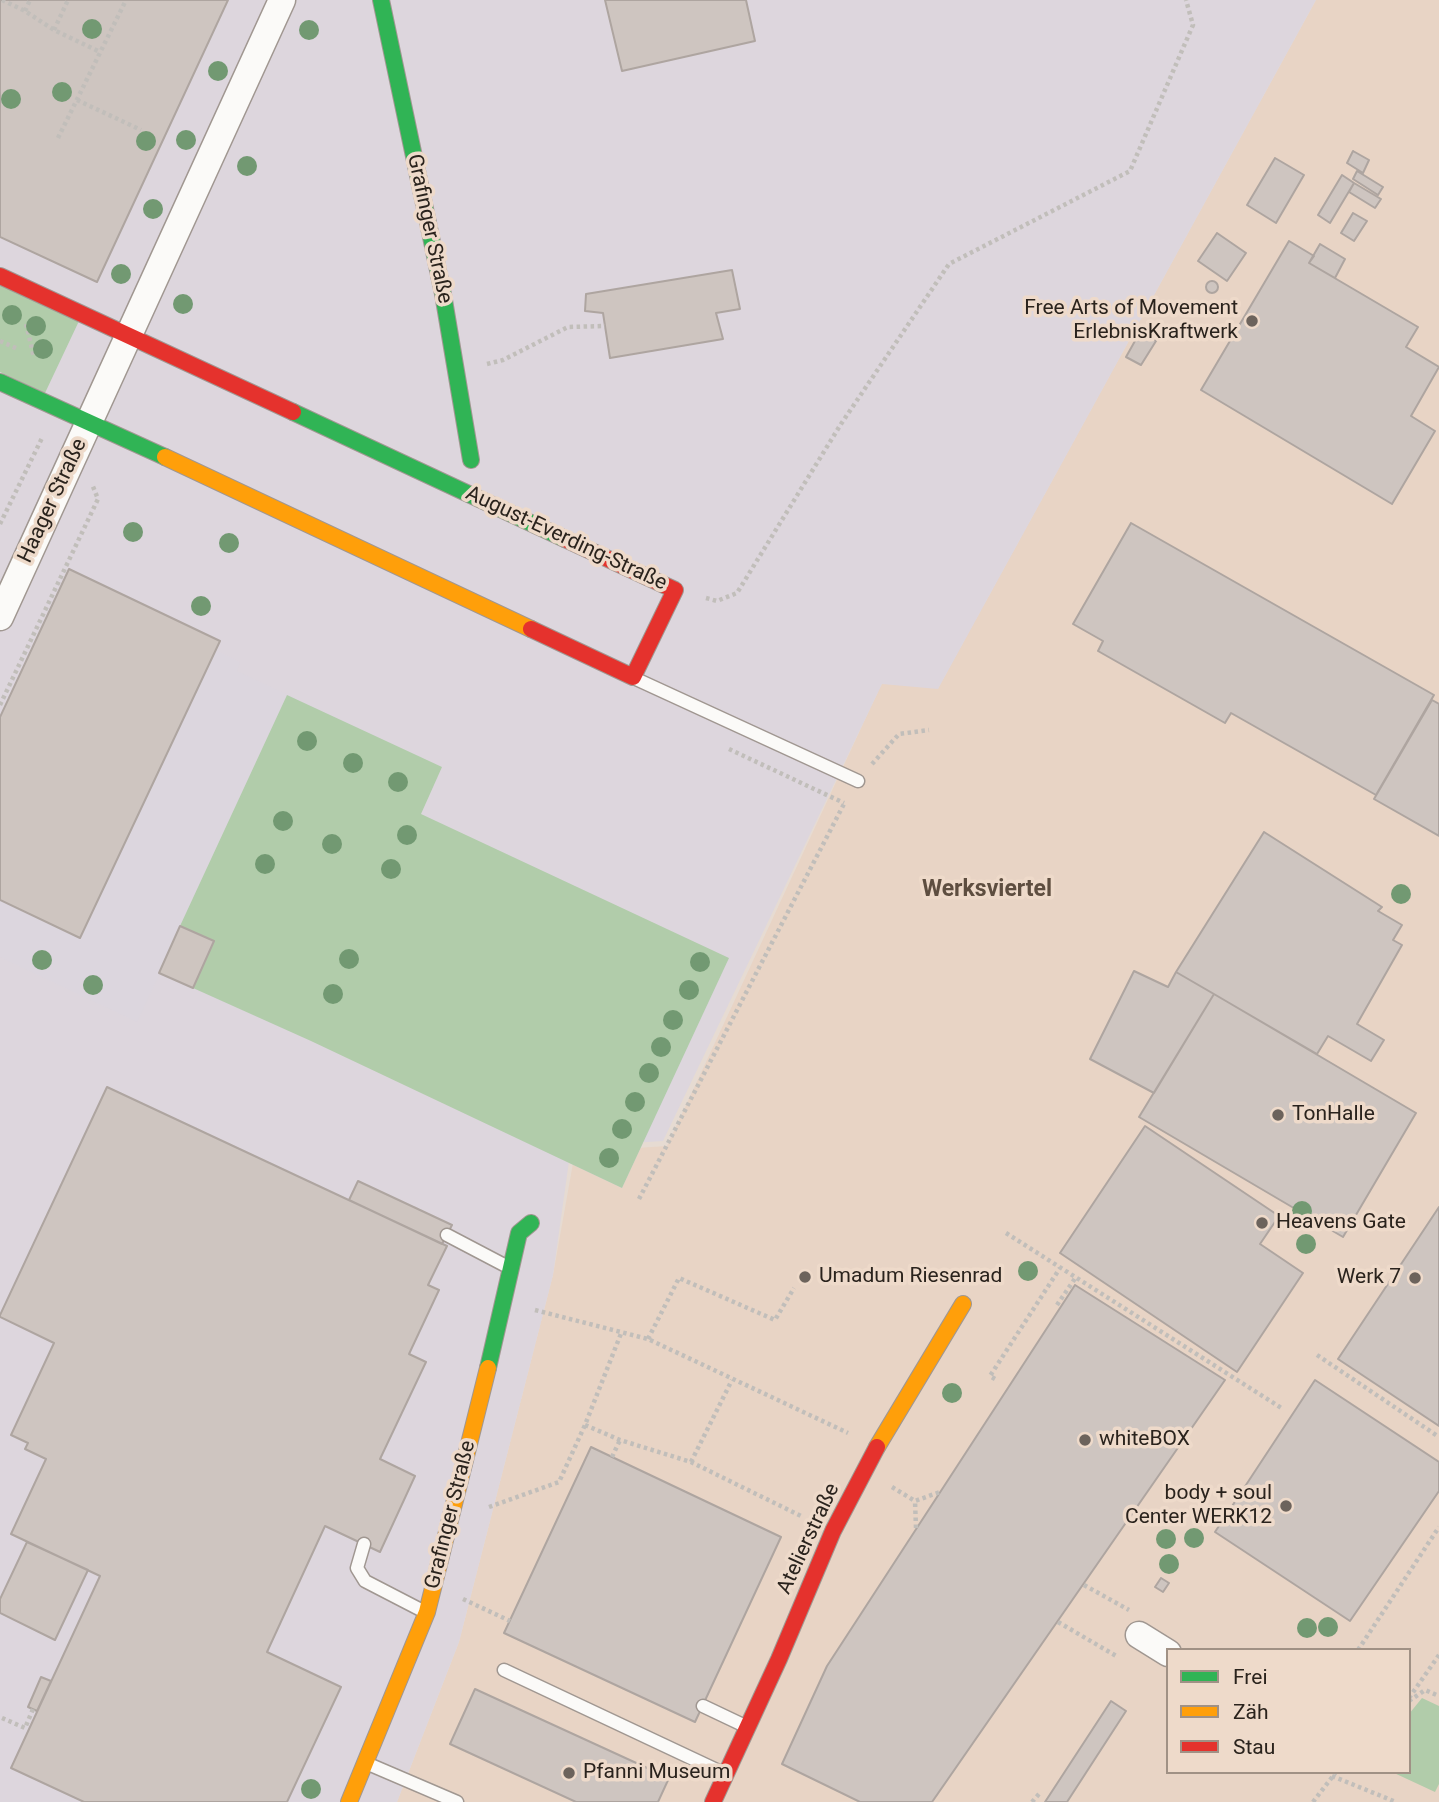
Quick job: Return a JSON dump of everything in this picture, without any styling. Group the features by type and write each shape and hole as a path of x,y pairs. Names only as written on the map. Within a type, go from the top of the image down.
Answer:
{"street":[{"path":"89,423 282,0"},
{"name":"Grafinger Straße","path":"380,0 443,294 471,460"},
{"name":"August-Everding-Straße","path":"0,276 675,590 633,677"},
{"path":"0,382 633,677"},
{"name":"Haager Straße","path":"0,617 89,423"},
{"name":"Grafinger Straße","path":"349,1802 427,1612 519,1233 531,1223"},
{"name":"Atelierstraße","path":"713,1802 833,1531 877,1447 963,1304"},
{"path":"1135,1623 1166,1651"}],"lane":[{"path":"633,677 858,781"},
{"path":"447,1235 511,1269"},
{"path":"364,1544 357,1568 365,1581 427,1612"},
{"path":"504,1670 726,1774"},
{"path":"702,1706 748,1728"},
{"path":"366,1763 457,1802"}],"path":[{"path":"2,0 25,10 54,30 100,52"},
{"path":"25,10 30,0"},
{"path":"54,30 68,0"},
{"path":"58,138 126,0"},
{"path":"675,590 717,601 737,593 841,424 949,264 1130,171 1193,25 1186,0"},
{"path":"77,100 141,130"},
{"path":"486,364 503,359 568,327 605,326"},
{"path":"0,524 57,408"},
{"path":"0,705 98,499"},
{"path":"639,1199 850,789 899,734 929,730"},
{"path":"1006,1233 1283,1409"},
{"path":"995,1379 990,1376 1060,1268"},
{"path":"648,1339 679,1278 775,1320 794,1289"},
{"path":"1057,1305 1076,1278"},
{"path":"504,1303 648,1339 877,1447"},
{"path":"482,1509 559,1482 622,1331"},
{"path":"1317,1355 1439,1437"},
{"path":"691,1462 732,1380"},
{"path":"585,1425 620,1440 691,1462 833,1531"},
{"path":"612,1457 620,1440"},
{"path":"915,1501 940,1492"},
{"path":"904,1494 915,1501"},
{"path":"915,1501 916,1528"},
{"path":"1359,1648 1439,1528"},
{"path":"1084,1585 1135,1623"},
{"path":"459,1598 510,1621"},
{"path":"1058,1622 1124,1660"},
{"path":"1411,1697 1439,1655"},
{"path":"1411,1699 1425,1690 1439,1696"},
{"path":"2,1718 25,1728 33,1709"},
{"path":"1312,1802 1334,1774 1396,1802"},
{"path":"1032,1802 1039,1794"}],"shaded area":[{"path":"0,0 1316,0 938,689 882,684 663,1141 571,1147 553,1275 459,1642 397,1802 0,1802"},
{"path":"1316,0 1439,0 1439,1802 397,1802 459,1642 553,1275 575,1152 667,1146 882,683 938,688"},
{"path":"69,569 220,641 216,650 240,662 237,671 442,767 421,814 729,958 622,1188 160,973 137,1022 0,957 0,717"}],"green space":[{"path":"0,284 79,321 45,393 0,372"},
{"path":"287,695 442,767 421,814 729,958 622,1188 193,988 180,926"},
{"path":"1422,1698 1439,1706 1439,1784 1435,1792 1396,1774 1411,1774 1411,1712"}],"building":[{"path":"0,0 228,0 97,282 0,237"},
{"path":"605,0 746,0 755,41 622,71"},
{"path":"1353,151 1369,160 1363,173 1347,163"},
{"path":"1275,158 1304,175 1276,223 1247,205"},
{"path":"1357,171 1383,187 1378,195 1353,179"},
{"path":"1342,175 1354,183 1330,223 1318,215"},
{"path":"1354,183 1381,199 1375,208 1349,192"},
{"path":"1353,213 1367,221 1354,241 1341,233"},
{"path":"1217,233 1246,253 1227,281 1198,261"},
{"path":"1289,241 1314,256 1309,263 1418,327 1406,347 1439,367 1411,416 1435,431 1392,504 1201,390"},
{"path":"1320,244 1345,259 1335,278 1309,263"},
{"path":"732,270 740,309 716,313 723,339 610,358 603,313 585,311 586,294"},
{"path":"1212,281 1218,287 1212,293 1206,287"},
{"path":"1140,332 1156,341 1141,365 1126,357"},
{"path":"1131,523 1434,695 1376,795 1231,713 1225,723 1098,651 1103,641 1073,624"},
{"path":"69,569 220,641 80,938 0,900 0,717"},
{"path":"1432,700 1439,704 1439,836 1374,799"},
{"path":"1264,832 1382,907 1378,911 1402,925 1393,940 1402,945 1357,1024 1384,1040 1371,1061 1328,1036 1317,1054 1176,972"},
{"path":"180,926 214,941 193,988 159,973"},
{"path":"1134,971 1168,987 1176,972 1214,994 1154,1093 1090,1059"},
{"name":"TonHalle","path":"1214,994 1416,1113 1343,1237 1139,1117"},
{"path":"107,1087 447,1246 428,1285 439,1290 409,1354 426,1362 380,1459 415,1476 380,1552 325,1526 267,1652 341,1687 287,1802 84,1802 11,1768 100,1576 11,1534 46,1459 25,1449 28,1443 11,1435 54,1343 0,1315"},
{"path":"1145,1126 1279,1216 1260,1244 1303,1273 1237,1372 1060,1253"},
{"path":"358,1181 452,1225 442,1244 349,1200"},
{"name":"Werk 7","path":"1439,1207 1439,1426 1338,1359"},
{"path":"1075,1285 1225,1380 932,1802 860,1802 782,1764 827,1666"},
{"path":"1315,1380 1439,1462 1439,1491 1350,1621 1215,1532"},
{"path":"591,1447 781,1537 695,1722 504,1633"},
{"path":"27,1542 88,1570 55,1640 0,1613 0,1599"},
{"path":"1161,1578 1169,1583 1163,1592 1155,1587"},
{"path":"41,1677 51,1681 37,1711 28,1707"},
{"path":"475,1689 669,1778 658,1802 576,1802 450,1744"},
{"path":"1111,1701 1126,1711 1067,1802 1045,1802"}],"traffic: fast":[{"path":"381,0 443,294 471,460"},
{"path":"0,382 165,457"},
{"path":"293,412 565,539"},
{"path":"488,1368 519,1233 531,1223"}],"traffic: slow":[{"path":"165,457 531,629"},
{"path":"877,1447 963,1304"},
{"path":"349,1802 427,1612 488,1368"}],"traffic: jam":[{"path":"0,276 293,412"},
{"path":"531,629 633,677 675,590 565,539"},
{"path":"713,1802 779,1659 833,1531 877,1447"}],"place":[{"name":"Free Arts of Movement ErlebnisKraftwerk","path":"1252,321"},
{"name":"TonHalle","path":"1278,1115"},
{"name":"Heavens Gate","path":"1262,1223"},
{"name":"Umadum Riesenrad","path":"805,1277"},
{"name":"Werk 7","path":"1415,1278"},
{"name":"whiteBOX","path":"1085,1440"},
{"name":"body + soul Center WERK12","path":"1286,1506"},
{"name":"Pfanni Museum","path":"569,1773"}],"district":[{"name":"Werksviertel","path":"987,890"}]}
